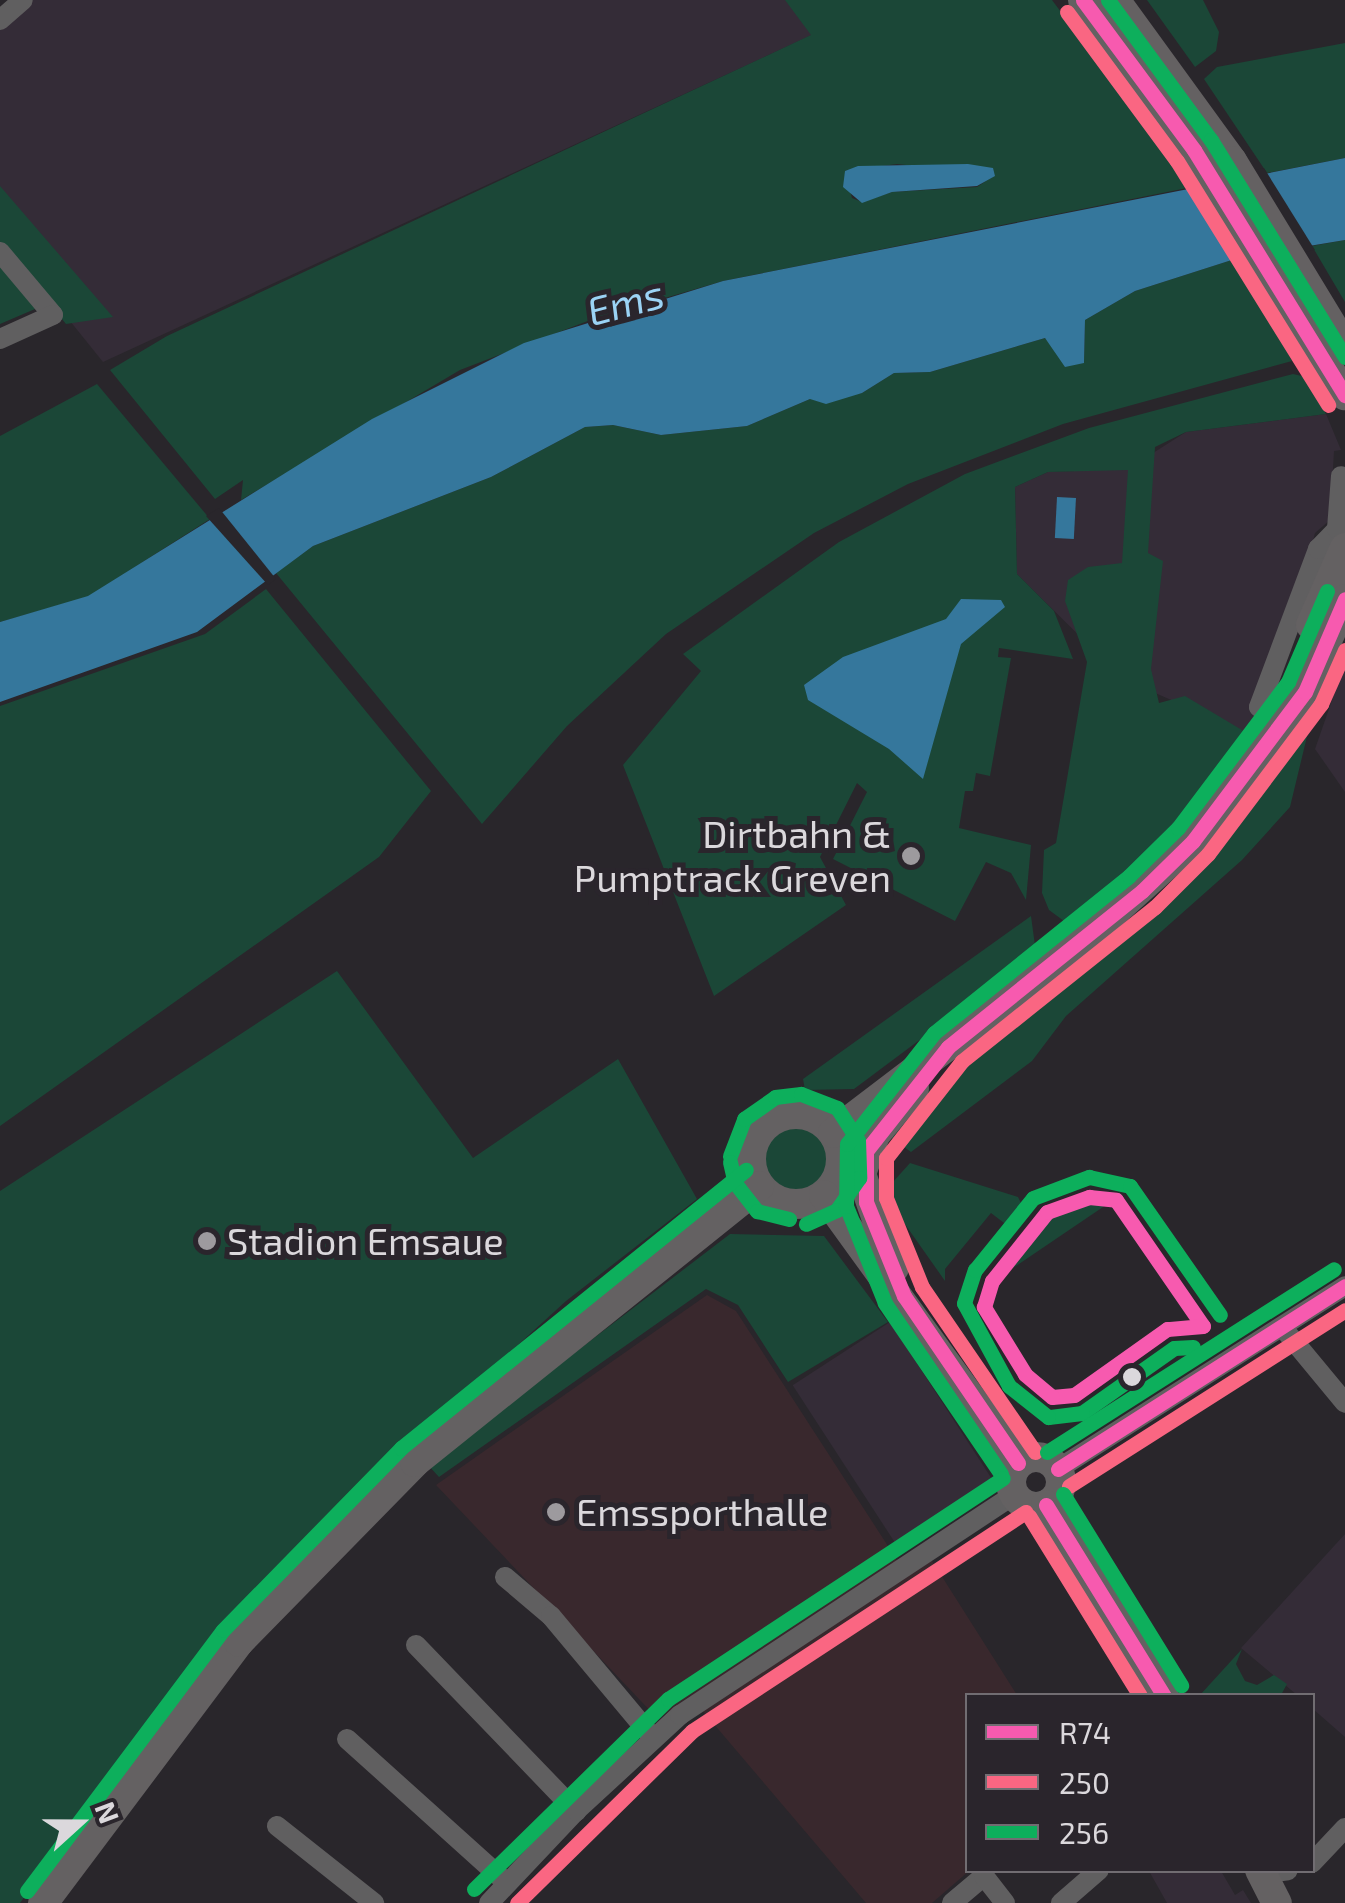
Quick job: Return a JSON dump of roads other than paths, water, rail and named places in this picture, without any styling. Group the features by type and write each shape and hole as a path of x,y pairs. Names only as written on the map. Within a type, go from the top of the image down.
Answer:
{"main road":[{"path":"1083,0 1163,82"},
{"path":"1115,0 1163,82 1334,346 1345,395"},
{"path":"1281,723 1292,671 1342,537"},
{"path":"833,1133 948,1047 1142,891 1214,816 1304,692 1345,599"},
{"path":"904,1296 861,1174 875,1135 948,1047"},
{"path":"798,1114 833,1133 842,1159 824,1195 784,1204 759,1186 753,1144 772,1121 798,1114"},
{"path":"44,1903 239,1642 415,1462 759,1186"},
{"path":"824,1195 904,1296 1018,1463"},
{"path":"1039,1456 1058,1469 1060,1490 1046,1505 1026,1506 1014,1495 1010,1480 1018,1463 1039,1456"},
{"path":"1046,1505 1162,1693"},
{"path":"1270,1873 1277,1903"}],"street":[{"path":"0,20 23,0"},
{"path":"0,252 52,315 0,339"},
{"path":"1341,476 1342,537"},
{"path":"1058,1469 1345,1286"},
{"path":"1283,1328 1345,1403"},
{"path":"489,1903 576,1811 653,1738 839,1606 1014,1495"},
{"path":"505,1577 551,1616 653,1738"},
{"path":"416,1645 576,1811"},
{"path":"347,1738 506,1882"},
{"path":"278,1826 374,1903"},
{"path":"1315,1861 1345,1828"},
{"path":"1061,1903 1096,1873"},
{"path":"952,1903 984,1876 1005,1903"}],"water":[{"path":"1345,158 1345,240 1238,258 1135,291 1085,320 1084,363 1065,367 1045,338 930,372 894,373 862,393 826,404 810,399 747,426 661,435 613,425 585,427 491,477 313,546 197,632 0,702 0,622 88,596 372,419 524,343 723,281"},
{"path":"968,164 993,168 995,176 977,186 892,192 862,203 843,187 845,171 858,166"},
{"path":"1057,497 1076,498 1074,539 1055,538"},
{"path":"961,599 1001,600 1005,607 961,644 923,779 889,749 808,700 804,685 843,657 946,619"}],"place":[{"name":"Dirtbahn & Pumptrack Greven","path":"911,856"},
{"name":"Stadion Emsaue","path":"207,1241"},
{"name":"Emssporthalle","path":"556,1512"}],"water label":[{"name":"Ems","path":"625,301"}]}
